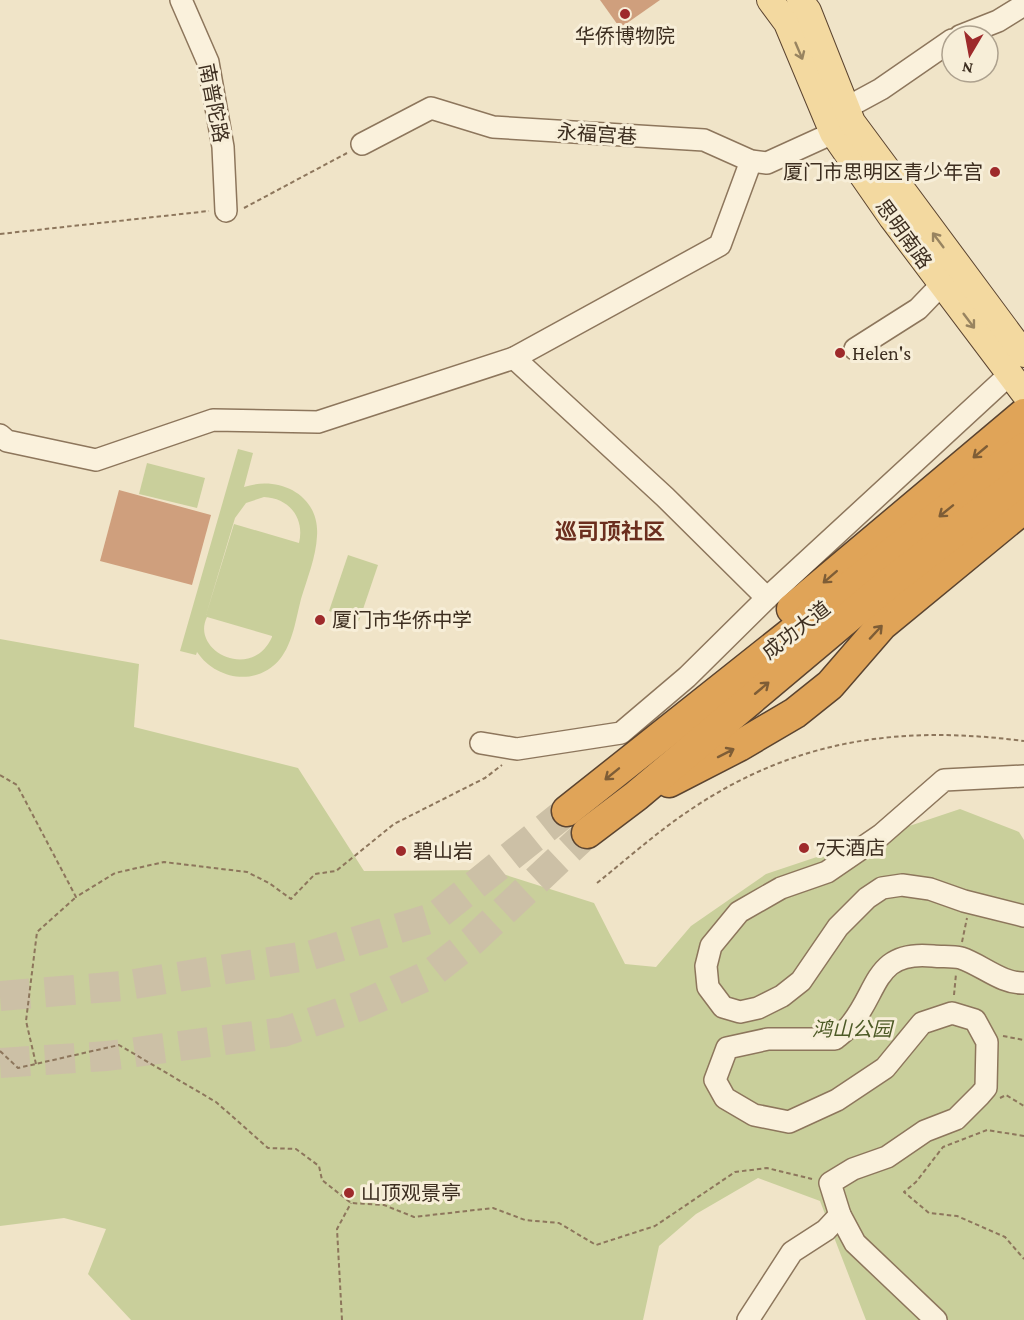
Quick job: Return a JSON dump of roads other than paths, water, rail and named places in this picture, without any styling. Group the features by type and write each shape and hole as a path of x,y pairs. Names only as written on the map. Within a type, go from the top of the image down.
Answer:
{"highway":[{"path":"641,750 679,708 835,572 1024,414"},
{"name":"成功大道","path":"588,833 636,796 1024,448"},
{"name":"成功大道","path":"567,811 641,750 881,577 1024,478"},
{"path":"636,796 723,755 795,713 830,685 882,625 1024,508"}],"main road":[{"name":"思明南路","path":"770,0 788,23 833,133 892,218 942,284 1019,373"},
{"name":"思明南路","path":"800,0 808,11 852,122 912,206 1019,373"}],"street":[{"name":"南普陀路","path":"181,0 208,62 223,147 226,211"},
{"path":"990,24 1024,5"},
{"path":"846,108 881,88 940,48"},
{"name":"永福宫巷","path":"362,144 430,108 493,127 704,140 751,161"},
{"path":"0,435 8,441 96,460 213,420 318,422 514,358 720,245 751,161 767,163 833,133"},
{"path":"855,349 918,309 942,284"},
{"path":"514,358 664,497 767,598"},
{"path":"481,743 523,748 621,733 687,676 767,598 1019,373"},
{"path":"1024,776 944,780 881,836 827,872 781,888 739,912 711,946 706,966 708,987 723,1007 740,1012 758,1008 782,996 801,981 838,927 867,898 882,888 902,885 930,889 964,901 1024,916"},
{"path":"936,1320 855,1243 840,1215 830,1183 854,1169 887,1157 925,1131 956,1119 986,1088 987,1042 975,1020 952,1013 922,1023 885,1068 837,1100 789,1122 754,1115 725,1098 715,1080 727,1048 768,1039 835,1039 852,1024 872,984 886,969 904,957 919,954 958,957 982,966 1012,984 1024,983"},
{"path":"748,1320 792,1252 826,1230 840,1215"}],"tunnel":[{"path":"0,996 122,986 312,955 435,917 567,811"},
{"path":"0,1063 107,1056 283,1032 360,1006 429,975 472,941 587,833"}],"place":[{"name":"华侨博物院","path":"625,14"},
{"name":"厦门市思明区青少年宫","path":"995,172"},
{"name":"Helen's","path":"840,353"},
{"name":"厦门市华侨中学","path":"320,620"},
{"name":"7天酒店","path":"804,848"},
{"name":"碧山岩","path":"401,851"},
{"name":"山顶观景亭","path":"349,1193"}],"district":[{"name":"巡司顶社区","path":"610,531"}],"park label":[{"name":"鸿山公园","path":"852,1029"}]}
